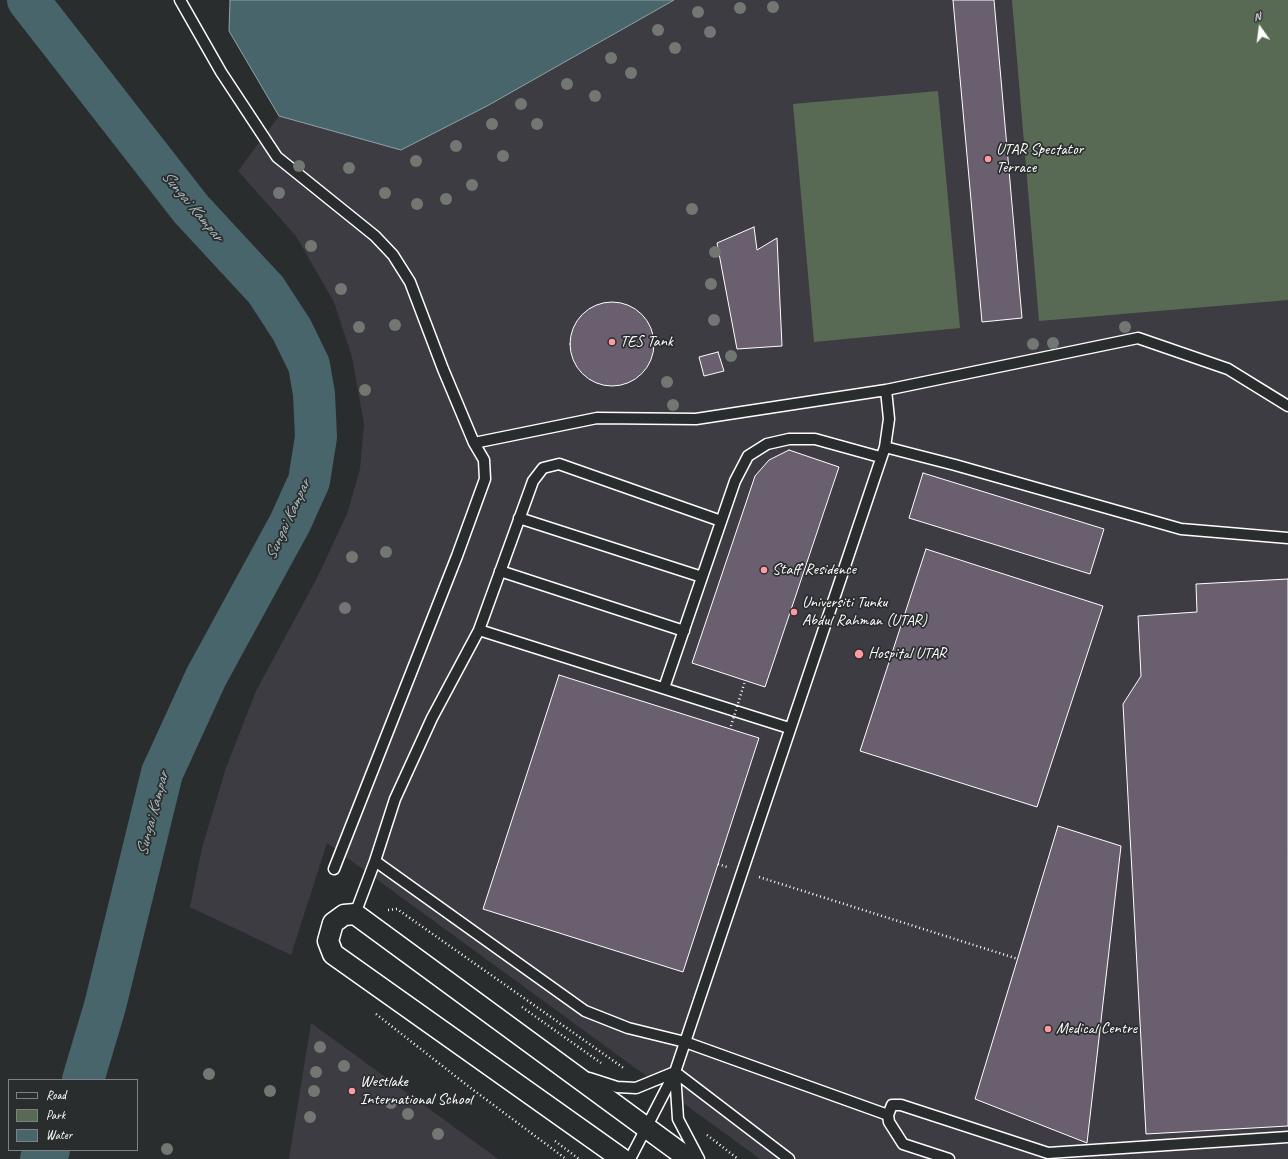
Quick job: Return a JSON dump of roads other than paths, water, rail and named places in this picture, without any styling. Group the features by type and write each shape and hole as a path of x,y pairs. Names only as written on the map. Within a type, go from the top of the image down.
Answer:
{"street":[{"path":"622,1159 333,954 328,941 333,923 344,915 355,914 688,1159"}],"lane":[{"path":"180,0 221,72 277,157 375,236 393,255 410,282 443,369 474,443 484,460 485,479 457,556 334,869"},
{"path":"474,443 597,418 696,419 886,390 1138,338 1228,369 1288,406"},
{"path":"630,1159 675,1072 880,457 885,447 889,419 886,390"},
{"path":"664,688 735,481 748,456 767,444 789,439 815,439 880,457"},
{"path":"885,447 955,465 1181,529 1288,538"},
{"path":"355,914 375,861 395,799 412,759 479,630 533,481 543,468 559,464 721,521"},
{"path":"519,518 702,577"},
{"path":"500,571 684,631"},
{"path":"479,630 789,728"},
{"path":"375,861 585,1011 628,1028 685,1042 888,1115"},
{"path":"574,1074 617,1087 636,1088 647,1085 675,1072"},
{"path":"675,1072 678,1120 699,1159"},
{"path":"675,1072 789,1159"},
{"path":"949,1159 903,1144 889,1122 888,1115 892,1105 901,1105 1048,1153 1288,1137"}],"water":[{"path":"230,0 674,0 487,106 401,150 279,116 229,31"}],"waterway":[{"name":"Sungai Kampar","path":"28,0 191,209 266,290 292,330 309,365 314,394 316,437 309,481 290,523 206,677 162,773 105,1006 83,1079"},
{"name":"Sungai Kampar","path":"41,1159 48,1151"}],"place":[{"name":"UTAR Spectator Terrace","path":"988,159"},
{"name":"TES Tank","path":"612,342"},
{"name":"Staff Residence","path":"764,570"},
{"name":"Universiti Tunku Abdul Rahman (UTAR)","path":"794,612"},
{"name":"Hospital UTAR","path":"859,654"},
{"name":"Medical Centre","path":"1048,1029"},
{"name":"Westlake International School","path":"352,1091"}]}
